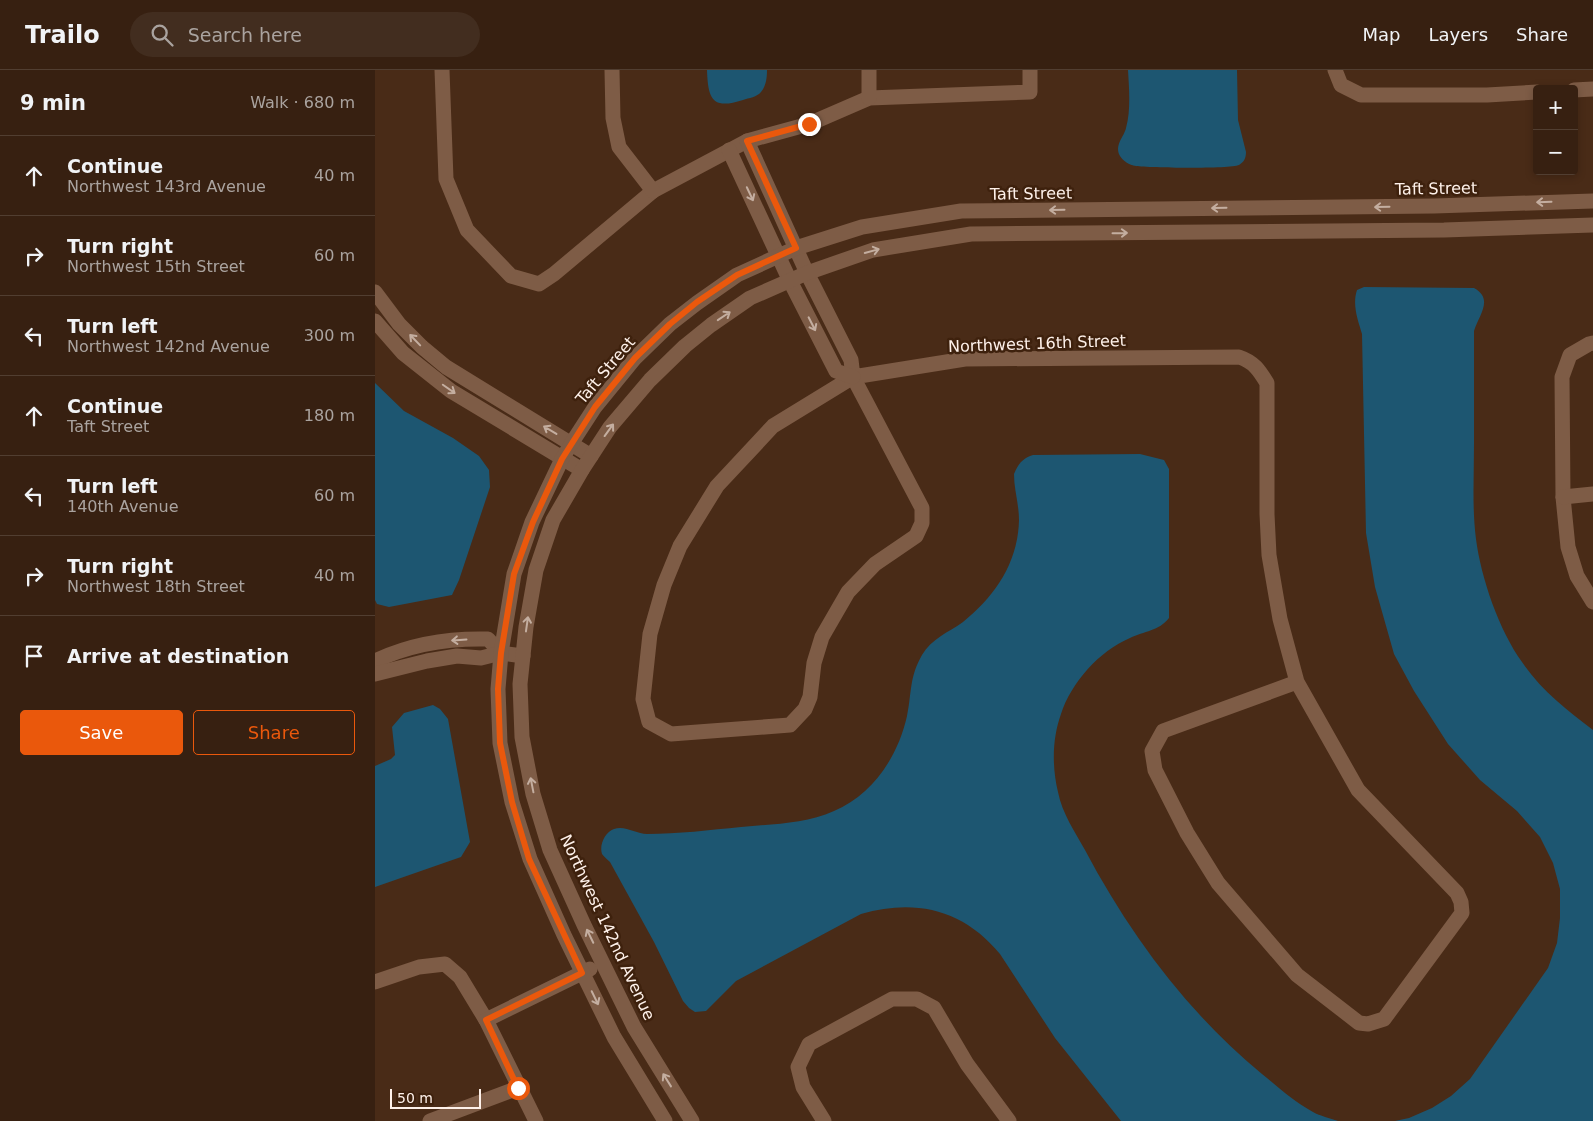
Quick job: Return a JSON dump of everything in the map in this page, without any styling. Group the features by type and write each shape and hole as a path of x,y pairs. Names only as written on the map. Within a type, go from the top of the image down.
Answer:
{"street":[{"path":"442,70 447,179 467,230 511,276 539,284 554,274 653,191 747,141 809,124 869,98 1030,92 1030,70"},
{"path":"612,70 613,118 619,147 653,191"},
{"path":"869,70 869,98"},
{"path":"1335,70 1341,85 1361,95 1487,96 1533,92"},
{"path":"1578,90 1593,89"},
{"path":"729,150 790,281 836,371 853,377 851,360 807,273 747,141"},
{"name":"Taft Street","path":"562,459 600,400 635,358 670,324 697,302 737,275 796,248 862,226 961,211 1434,206 1593,201"},
{"path":"375,321 403,353 451,391 582,470 610,427 650,380 685,346 711,325 751,298 807,273 873,250 971,234 1444,230 1593,224"},
{"path":"375,292 399,324 446,367 591,456"},
{"path":"1593,343 1570,355 1562,377 1563,497 1568,547 1577,576 1593,602"},
{"name":"Northwest 16th Street","path":"853,377 923,508 922,523 916,536 875,564 848,592 822,637 814,663 809,697 805,709 790,725 671,734 649,722 643,700 650,634 664,584 680,546 717,486 773,426 853,377 965,358 1239,356 1257,367 1267,383 1267,514 1269,554 1280,619 1297,682"},
{"path":"562,459 533,522 514,574 501,653 498,689 500,743 512,802 529,859 613,1037 665,1121"},
{"name":"Northwest 142nd Avenue","path":"582,470 553,520 535,570 520,684 522,737 533,794 551,850 634,1027 692,1121"},
{"path":"1563,497 1593,494"},
{"path":"375,661 410,648 457,639 488,639 501,653"},
{"path":"375,674 427,660 457,656 481,658 501,653 523,656"},
{"path":"1297,682 1358,790 1457,893 1461,902 1462,913 1384,1019 1368,1024 1359,1023 1297,976 1218,883 1187,832 1155,770 1152,751 1163,731 1297,682"},
{"path":"486,1020 603,963"},
{"path":"375,982 419,967 445,964 460,977 486,1020 536,1121"},
{"path":"824,1121 803,1087 798,1067 809,1044 892,999 917,999 934,1008 967,1064 1009,1121"},
{"path":"430,1121 518,1088"}],"water":[{"path":"707,70 767,70 765,85 759,94 733,103 724,104 718,103 711,95"},
{"path":"1128,70 1237,70 1238,120 1246,152 1243,161 1239,165 1233,166 1189,168 1136,166 1125,161 1120,156 1118,148 1129,114"},
{"path":"1364,287 1474,288 1483,297 1483,308 1474,331 1473,492 1476,539 1482,570 1492,603 1506,635 1522,662 1546,691 1593,730 1593,1121 1395,1121 1409,1118 1432,1108 1451,1096 1470,1079 1548,968 1557,943 1560,918 1560,889 1553,863 1540,837 1517,811 1480,780 1448,744 1414,691 1394,654 1375,587 1366,533 1362,334 1355,301 1357,290"},
{"path":"375,383 404,411 453,438 479,456 489,470 490,487 459,580 452,595 389,607 377,604 375,600"},
{"path":"1140,454 1164,460 1169,469 1169,618 1161,626 1130,638 1108,651 1088,669 1072,691 1061,714 1056,733 1055,773 1060,800 1073,829 1102,882 1141,942 1185,999 1235,1050 1286,1094 1313,1112 1338,1121 1121,1121 1055,1038 1000,954 971,927 938,911 901,907 861,914 736,981 706,1011 695,1012 689,1008 683,1001 654,942 610,862 602,854 601,847 605,836 618,828 643,834 659,834 800,821 812,819 848,804 871,785 890,760 903,731 915,671 926,649 935,640 975,612 995,590 1003,577 1018,536 1019,514 1014,474 1019,464 1033,455"},
{"path":"433,705 440,709 448,719 470,842 461,857 375,887 375,766 391,759 395,755 392,727 404,713"}],"route":[{"path":"518,1088 486,1020 582,973 529,859 512,802 500,743 498,689 501,653 514,574 533,522 562,459 595,407 635,358 670,324 697,302 737,275 796,248 747,141 809,124"}]}
